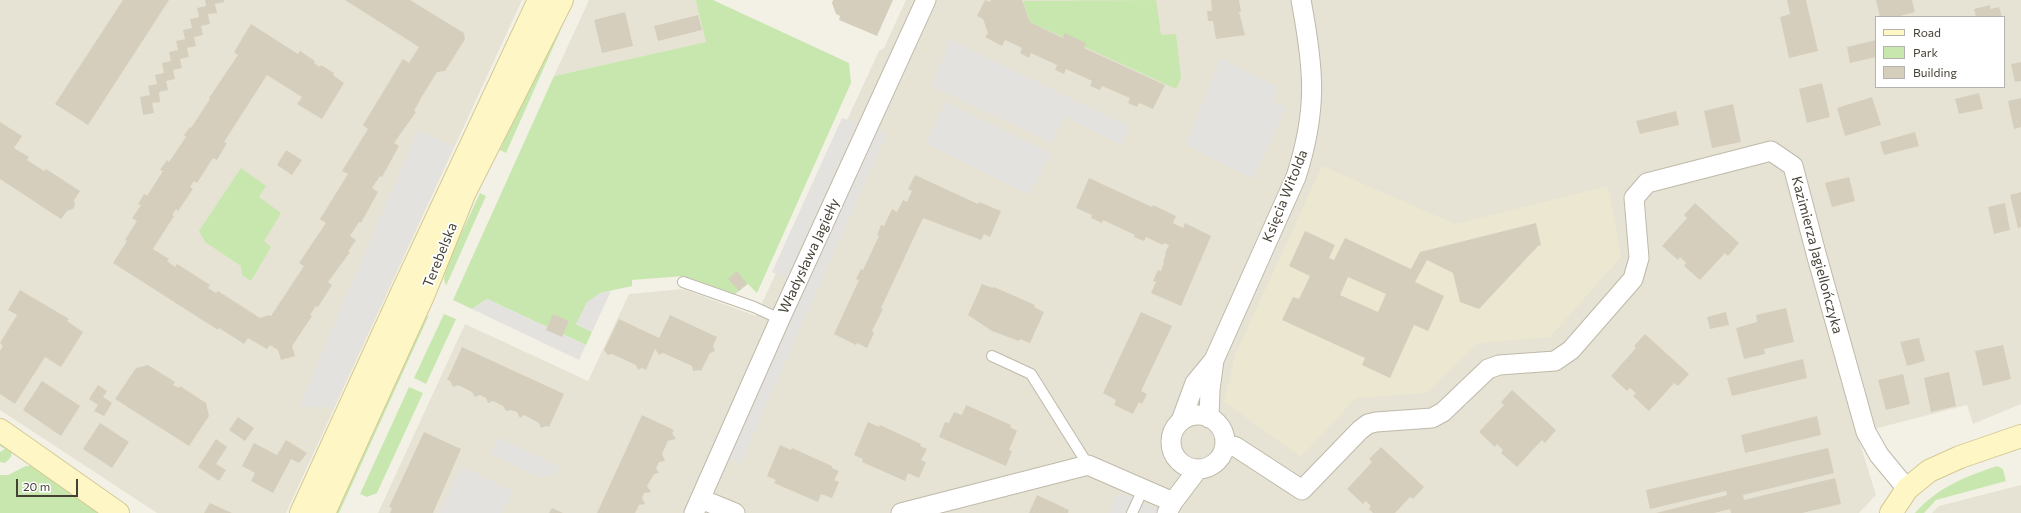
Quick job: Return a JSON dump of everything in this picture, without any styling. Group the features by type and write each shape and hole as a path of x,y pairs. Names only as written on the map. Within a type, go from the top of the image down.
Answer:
{"street":[{"name":"Terebelska","path":"301,513 404,288 539,0"},
{"name":"Terebelska","path":"324,513 419,303 465,192 562,0"},
{"name":"Władysława Jagiełły","path":"698,506 780,319 926,0"},
{"name":"Księcia Witolda","path":"1181,421 1195,383 1214,360 1293,184 1305,150 1313,98 1312,68 1301,0"},
{"name":"Kazimierza Jagiellończyka","path":"1225,444 1236,447 1302,490 1360,430 1368,424 1376,422 1432,418 1443,412 1488,369 1499,365 1555,361 1571,350 1633,279 1639,258 1634,198 1648,183 1771,151 1793,166 1866,432 1879,455 1907,488"},
{"name":"Księcia Witolda","path":"1209,418 1210,390 1214,360"},
{"path":"1195,416 1209,418 1221,428 1225,444 1222,454 1216,462 1208,468 1198,469 1186,467 1177,459 1171,444 1175,427 1181,421 1195,416"},
{"path":"0,430 118,513"},
{"path":"1891,513 1907,488 1929,471 1960,457 2020,437"},
{"path":"1170,507 1177,459"},
{"path":"901,513 1088,465 1143,489 1170,507"},
{"path":"1170,507 1198,469"},
{"path":"698,506 735,513"}],"lane":[{"path":"682,282 754,307 780,319"},
{"path":"992,356 1031,374 1088,465"},
{"path":"1132,513 1143,489"}],"shaded area":[{"path":"0,0 522,0 286,513 157,513 0,410"},
{"path":"589,0 694,0 696,1 707,42 554,76"},
{"path":"906,0 2021,0 2021,404 1973,424 1967,405 1874,429 1858,437 1876,495 1859,513 378,513 465,324 588,381 629,294 683,289 756,316 879,51 884,48"},
{"path":"950,39 1130,127 1120,145 1064,116 1052,143 932,86"},
{"path":"1221,58 1279,87 1272,100 1286,108 1253,179 1185,144"},
{"path":"945,102 1052,153 1029,195 926,143"},
{"path":"842,118 857,123 787,278 772,272"},
{"path":"875,128 887,133 740,464 727,458"},
{"path":"418,130 453,147 333,408 299,406"},
{"path":"1322,166 1455,224 1608,186 1621,257 1550,337 1478,343 1426,393 1356,398 1301,457 1224,402 1236,353"},
{"path":"611,291 592,332 576,324 587,302 600,293"},
{"path":"487,299 586,345 579,360 472,309"},
{"path":"498,437 561,467 555,474 541,478 491,455"},
{"path":"462,466 513,491 502,513 439,513"},
{"path":"2021,485 2021,513 1932,513 1939,506"},
{"path":"1119,492 1158,510 1157,513 1109,513"}],"green space":[{"path":"694,0 713,0 849,63 851,83 757,293 748,284 735,294 684,276 632,280 632,286 600,293 576,324 592,332 586,345 487,299 472,309 453,300 554,76 706,42 696,1"},
{"path":"1156,0 1161,35 1176,34 1181,78 1176,89 1030,22 1023,1"},
{"path":"563,25 506,153 500,150 520,105"},
{"path":"241,168 266,186 259,197 281,213 264,241 271,247 251,281 242,275 241,266 205,242 199,231"},
{"path":"480,193 486,196 446,286 444,279 446,266"},
{"path":"444,314 456,319 426,384 414,378"},
{"path":"429,315 339,513 332,513 422,320"},
{"path":"409,387 423,393 377,493 367,497 360,494"},
{"path":"0,441 12,451 11,457 5,463 0,462 0,452 5,449 0,446"},
{"path":"26,466 34,466 101,513 0,513 0,475 8,475"},
{"path":"1997,466 2003,469 2006,481 1936,500 1924,513 1915,513 1933,496 1953,484 1974,474"}],"building":[{"path":"123,0 169,0 88,125 55,104"},
{"path":"205,0 224,0 224,2 215,4 217,13 208,14 210,24 201,26 203,35 194,37 196,46 187,48 189,57 180,59 182,68 173,70 175,79 166,81 168,90 159,92 160,102 152,103 154,113 143,115 140,97 150,95 148,86 157,84 155,75 164,73 162,63 171,61 169,52 178,50 176,41 185,39 183,30 192,28 190,19 199,17 197,8 206,6"},
{"path":"345,0 410,0 464,33 465,39 445,71 437,72 414,111 416,112 394,143 399,146 382,177 380,176 372,188 378,192 361,223 359,222 350,236 356,240 348,252 350,252 328,282 332,285 318,307 316,306 310,315 312,316 292,346 295,356 281,360 278,350 270,345 267,349 248,338 244,344 219,328 218,330 113,263 127,241 125,240 137,221 132,218 141,205 138,204 144,194 147,196 163,171 160,170 167,160 169,162 186,137 184,135 190,127 191,128 238,55 234,52 251,24 298,54 300,51 315,61 314,63 320,67 321,65 334,73 333,75 344,83 322,119 297,104 302,97 267,75 224,142 227,143 217,160 213,158 197,183 194,181 190,187 193,189 178,211 176,209 172,215 174,216 153,249 169,259 167,261 175,267 177,264 210,285 208,288 216,293 218,291 260,318 269,315 271,316 304,266 299,263 326,223 320,219 348,174 342,171 368,129 363,125 403,59 409,63 419,47"},
{"path":"833,0 893,0 877,36 839,20 840,16 836,14 832,3"},
{"path":"985,0 990,2 991,0 1022,0 1030,22 1063,38 1065,33 1086,43 1084,48 1165,85 1153,109 1139,103 1137,107 1128,103 1130,98 1102,86 1100,90 1090,86 1092,81 1066,69 1064,74 1055,70 1057,65 1031,53 1029,58 1020,53 1022,48 1005,40 1002,46 985,37 988,33 983,19 977,16"},
{"path":"1211,0 1239,0 1241,12 1239,12 1245,35 1216,39 1213,21 1208,21 1207,11 1212,11"},
{"path":"1787,0 1806,0 1818,51 1789,58 1780,17 1790,14"},
{"path":"1876,0 1912,0 1915,12 1900,16 1880,16"},
{"path":"1990,5 1991,9 1999,7 2002,16 1976,16 1974,9"},
{"path":"625,12 633,46 602,53 594,20"},
{"path":"698,15 702,30 658,41 654,26"},
{"path":"1875,40 1875,57 1850,63 1847,47"},
{"path":"2021,62 2021,81 2015,82 2011,64"},
{"path":"1822,83 1830,117 1807,123 1799,89"},
{"path":"1979,93 1983,109 1959,114 1955,99"},
{"path":"1872,97 1881,125 1845,136 1837,108"},
{"path":"2021,98 2021,127 2014,129 2008,101"},
{"path":"1733,104 1741,142 1712,148 1704,111"},
{"path":"1676,111 1679,125 1640,134 1636,121"},
{"path":"0,122 22,136 14,148 29,157 27,160 44,171 46,169 80,191 74,200 75,205 73,209 67,211 61,219 0,179"},
{"path":"1915,132 1919,146 1884,155 1880,142"},
{"path":"286,150 302,160 292,175 277,165"},
{"path":"915,175 978,204 979,202 1001,211 990,237 984,234 981,240 923,218 881,308 883,309 872,331 874,333 867,348 857,343 856,345 834,334 859,280 856,279 861,269 863,270 879,236 877,235 881,225 884,226 892,209 897,212 903,200 907,202 912,191 908,189"},
{"path":"1849,177 1855,201 1832,207 1825,183"},
{"path":"1089,178 1152,207 1153,205 1176,216 1173,223 1183,228 1185,223 1211,236 1181,306 1151,293 1156,282 1153,281 1158,270 1161,271 1165,253 1169,245 1164,243 1163,245 1146,237 1144,241 1134,237 1135,235 1103,220 1102,223 1091,218 1092,215 1076,208"},
{"path":"2021,192 2021,227 2018,228 2010,195"},
{"path":"1695,203 1739,243 1728,256 1725,253 1700,280 1684,266 1686,263 1680,257 1678,260 1662,246 1687,218 1684,215"},
{"path":"2005,203 2010,230 1994,234 1988,207"},
{"path":"1536,223 1541,245 1538,246 1479,309 1460,302 1453,273 1427,260 1415,282 1444,296 1428,331 1414,325 1390,378 1362,365 1365,358 1282,320 1293,297 1299,299 1310,276 1289,266 1305,231 1335,245 1329,258 1334,260 1345,238 1411,269 1420,252","holes":["1348,277 1386,294 1378,312 1340,295"]},
{"path":"737,271 747,284 739,291 728,279"},
{"path":"982,284 993,288 994,287 1035,305 1034,307 1044,312 1030,343 1020,339 1019,341 992,331 968,315"},
{"path":"20,290 69,319 67,321 83,332 61,367 45,357 15,404 0,394 0,351 3,346 0,343 17,315 8,310"},
{"path":"1786,308 1794,342 1764,349 1765,354 1744,359 1736,328 1757,322 1756,315"},
{"path":"1141,312 1172,326 1141,391 1147,394 1142,404 1139,402 1133,414 1114,405 1116,400 1103,393"},
{"path":"1726,312 1729,325 1710,329 1707,317"},
{"path":"553,314 569,321 562,337 546,330"},
{"path":"670,315 717,337 713,346 715,351 710,353 701,371 693,371 692,366 663,353 659,355 655,349 646,370 642,368 638,370 636,365 612,354 608,355 604,350 619,319 659,338"},
{"path":"1645,334 1689,374 1678,386 1674,383 1649,411 1633,396 1636,393 1630,388 1627,391 1611,376 1636,348 1634,346"},
{"path":"1919,338 1925,361 1907,366 1900,342"},
{"path":"2003,345 2011,379 1983,386 1975,351"},
{"path":"462,347 564,394 549,427 546,426 541,428 539,423 524,415 520,418 517,412 511,410 506,411 503,406 493,401 488,403 486,398 480,395 475,397 472,392 458,385 453,387 450,381 447,380"},
{"path":"1803,359 1807,378 1732,396 1727,378"},
{"path":"148,365 175,382 173,385 179,388 180,386 206,403 209,416 189,446 115,399 136,368"},
{"path":"1949,372 1956,406 1931,412 1924,378"},
{"path":"1903,374 1910,404 1886,410 1878,380"},
{"path":"42,381 80,406 61,436 23,410"},
{"path":"98,385 107,391 103,397 112,403 104,416 94,411 98,405 89,399"},
{"path":"1512,390 1556,430 1545,443 1542,440 1517,467 1501,453 1503,450 1497,444 1495,447 1479,432 1504,405 1501,402"},
{"path":"966,405 1011,425 1010,427 1017,431 1009,450 1012,451 1006,466 939,437 945,422 949,423 954,412 962,415"},
{"path":"642,415 674,430 672,433 676,439 668,441 662,454 665,461 659,462 656,468 659,473 654,474 647,486 651,492 644,493 642,498 645,504 639,505 635,513 597,513"},
{"path":"1817,416 1821,435 1745,453 1741,435"},
{"path":"238,417 254,428 245,441 229,430"},
{"path":"868,422 879,427 880,425 921,444 920,446 927,449 921,460 926,462 919,478 908,473 905,481 862,462 863,459 854,455"},
{"path":"100,423 129,442 112,468 83,449"},
{"path":"424,432 461,449 433,513 390,513 392,508 389,507"},
{"path":"216,439 227,447 216,464 226,470 219,481 198,467"},
{"path":"286,440 307,453 299,463 291,459 273,493 251,481 255,473 242,466 254,443 277,455"},
{"path":"780,445 791,450 792,448 832,466 832,468 839,471 834,480 839,482 832,498 821,494 818,502 774,483 776,480 767,476"},
{"path":"1381,447 1424,487 1413,499 1410,497 1395,513 1373,513 1369,509 1371,506 1366,501 1363,504 1347,489 1372,462 1369,459"},
{"path":"1828,448 1834,473 1743,495 1744,500 1835,478 1841,504 1802,513 1731,513 1730,509 1714,513 1656,513 1727,495 1726,491 1650,509 1646,490"},
{"path":"1037,495 1069,510 1068,513 1029,513"},
{"path":"210,503 232,513 204,513"},
{"path":"552,508 563,513 549,513"}]}
